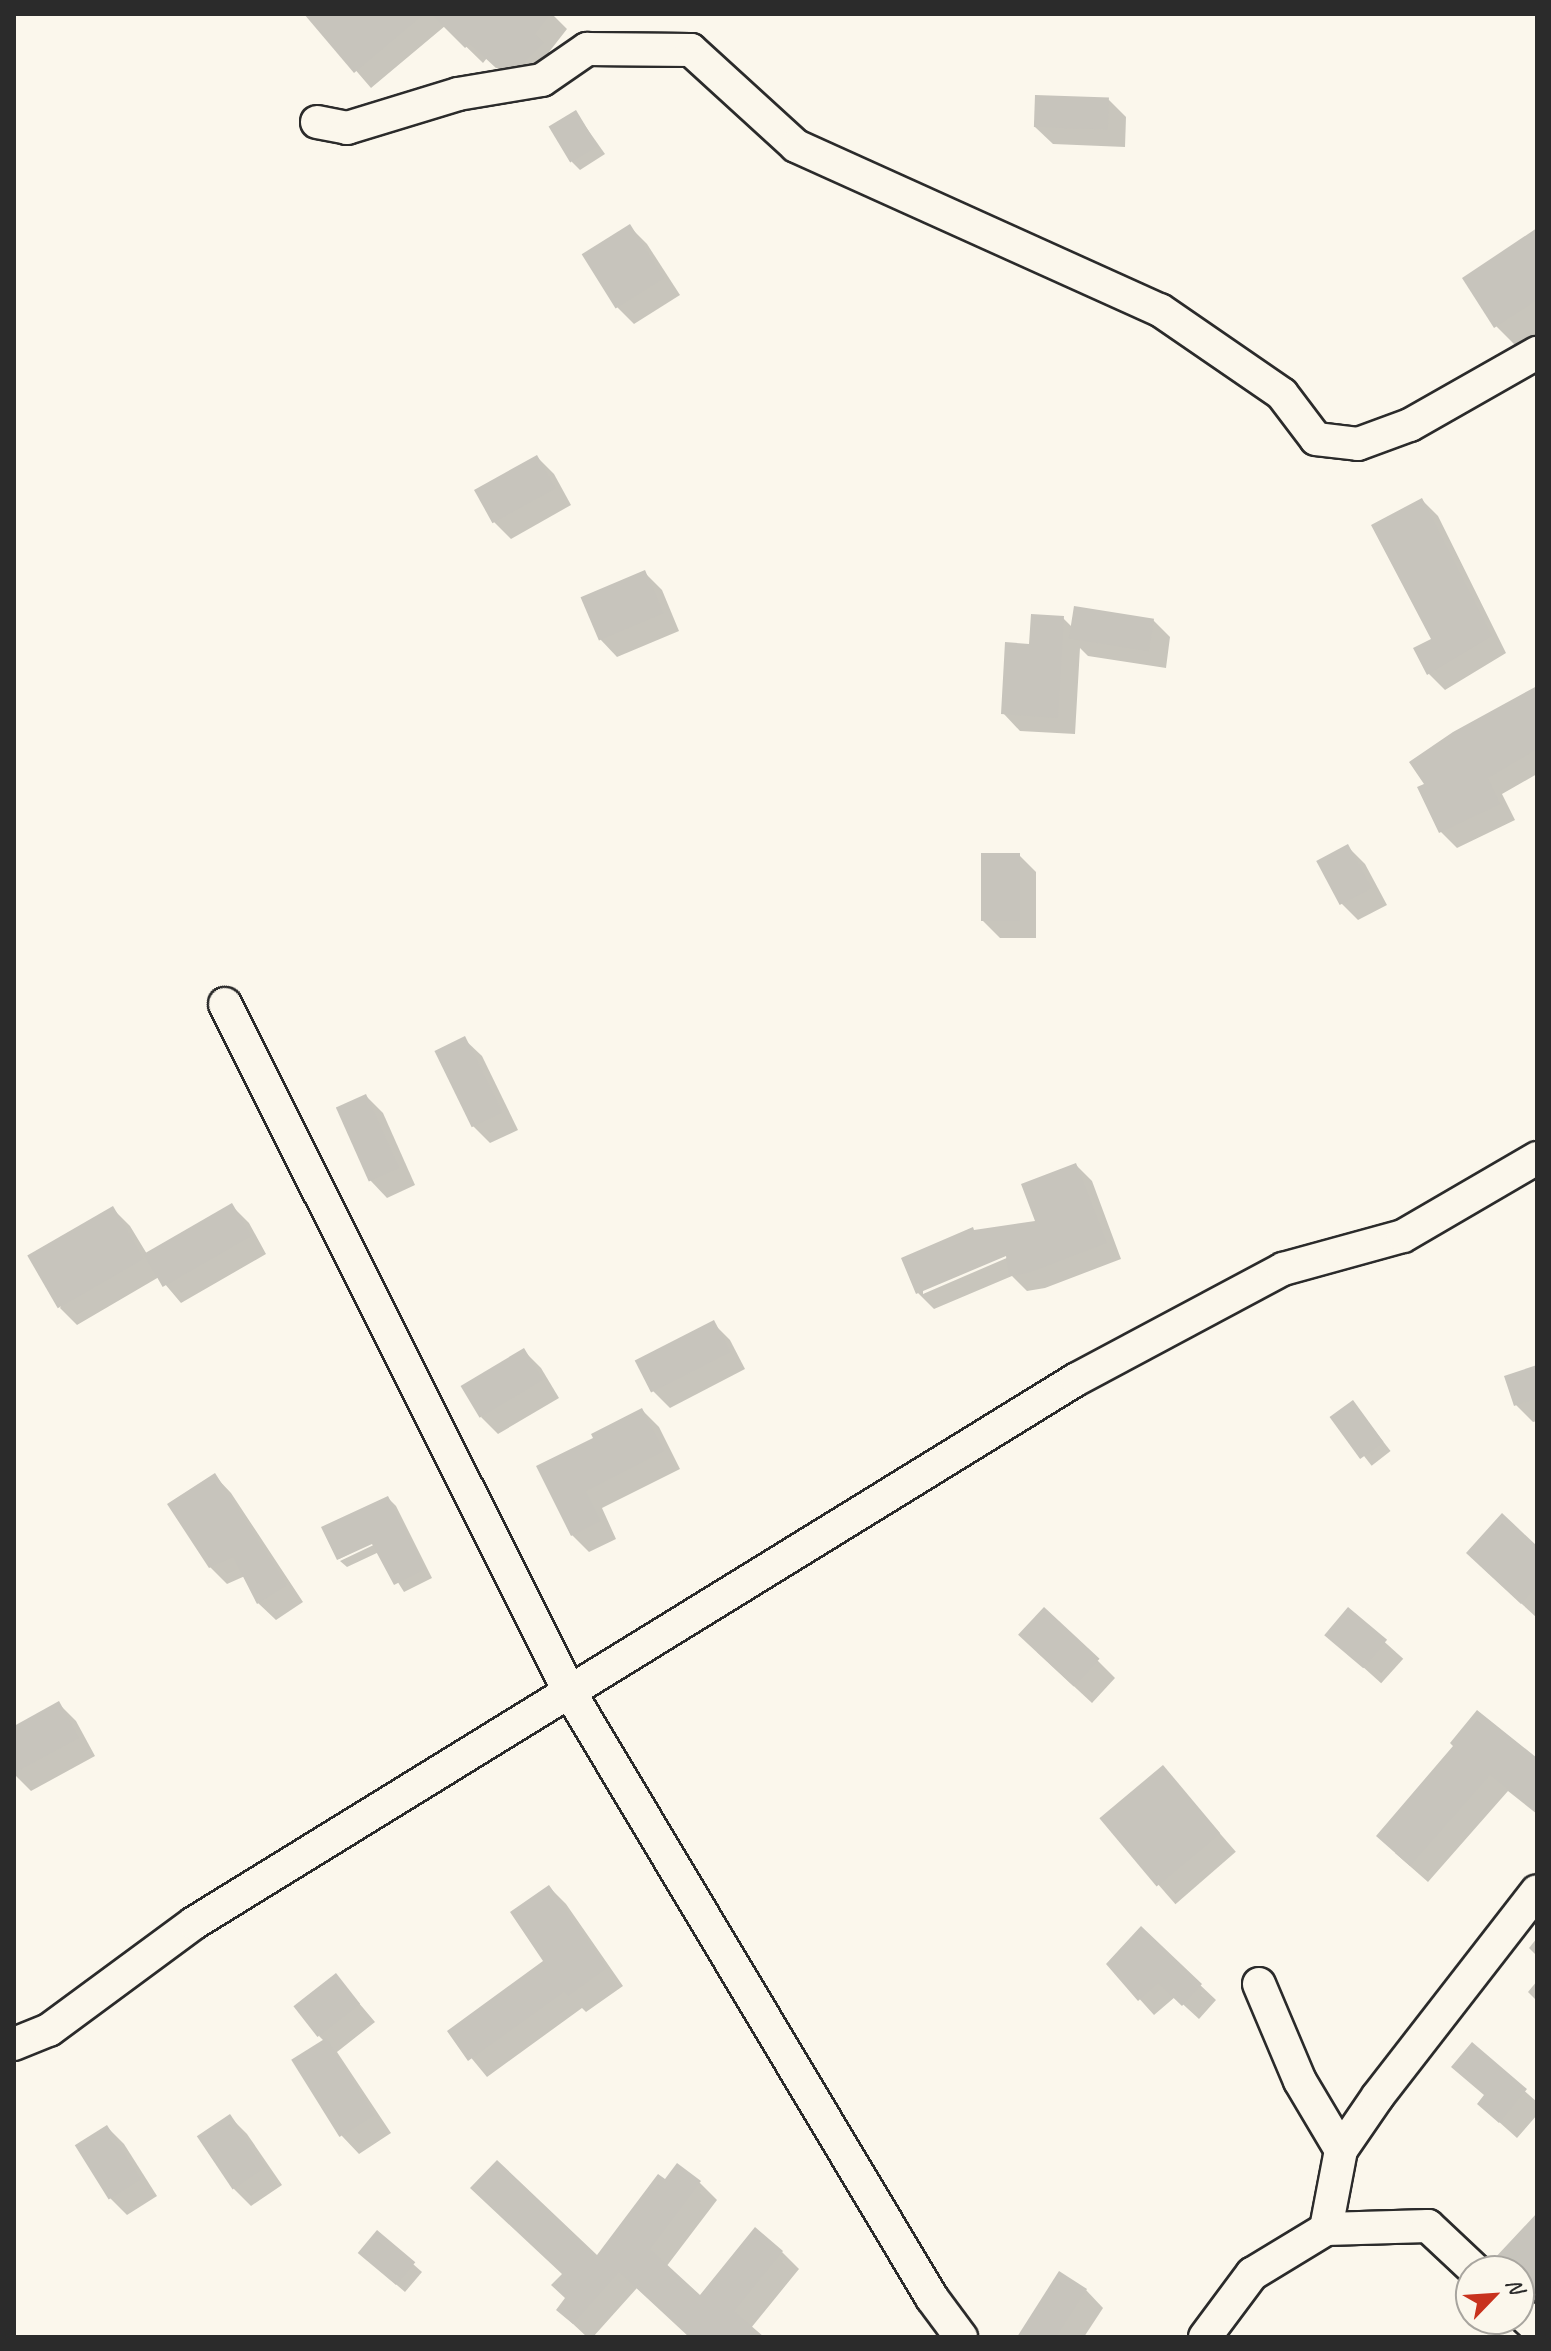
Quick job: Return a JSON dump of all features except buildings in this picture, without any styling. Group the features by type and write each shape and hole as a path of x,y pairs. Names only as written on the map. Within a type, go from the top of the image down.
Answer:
{"street":[{"path":"317,122 347,128 458,94 542,80 587,49 691,50 796,146 1160,310 1282,394 1316,439 1358,444 1410,425 1537,353"},
{"path":"225,1004 569,1691 924,2285 961,2337"},
{"path":"14,2044 49,2030 194,1923 1077,1379 1283,1269 1403,1236 1537,1158"},
{"path":"1326,2229 1341,2150 1378,2096 1537,1891"},
{"path":"1259,1984 1300,2081 1341,2150"},
{"path":"1205,2337 1252,2274 1326,2229 1428,2226 1459,2255"}]}
